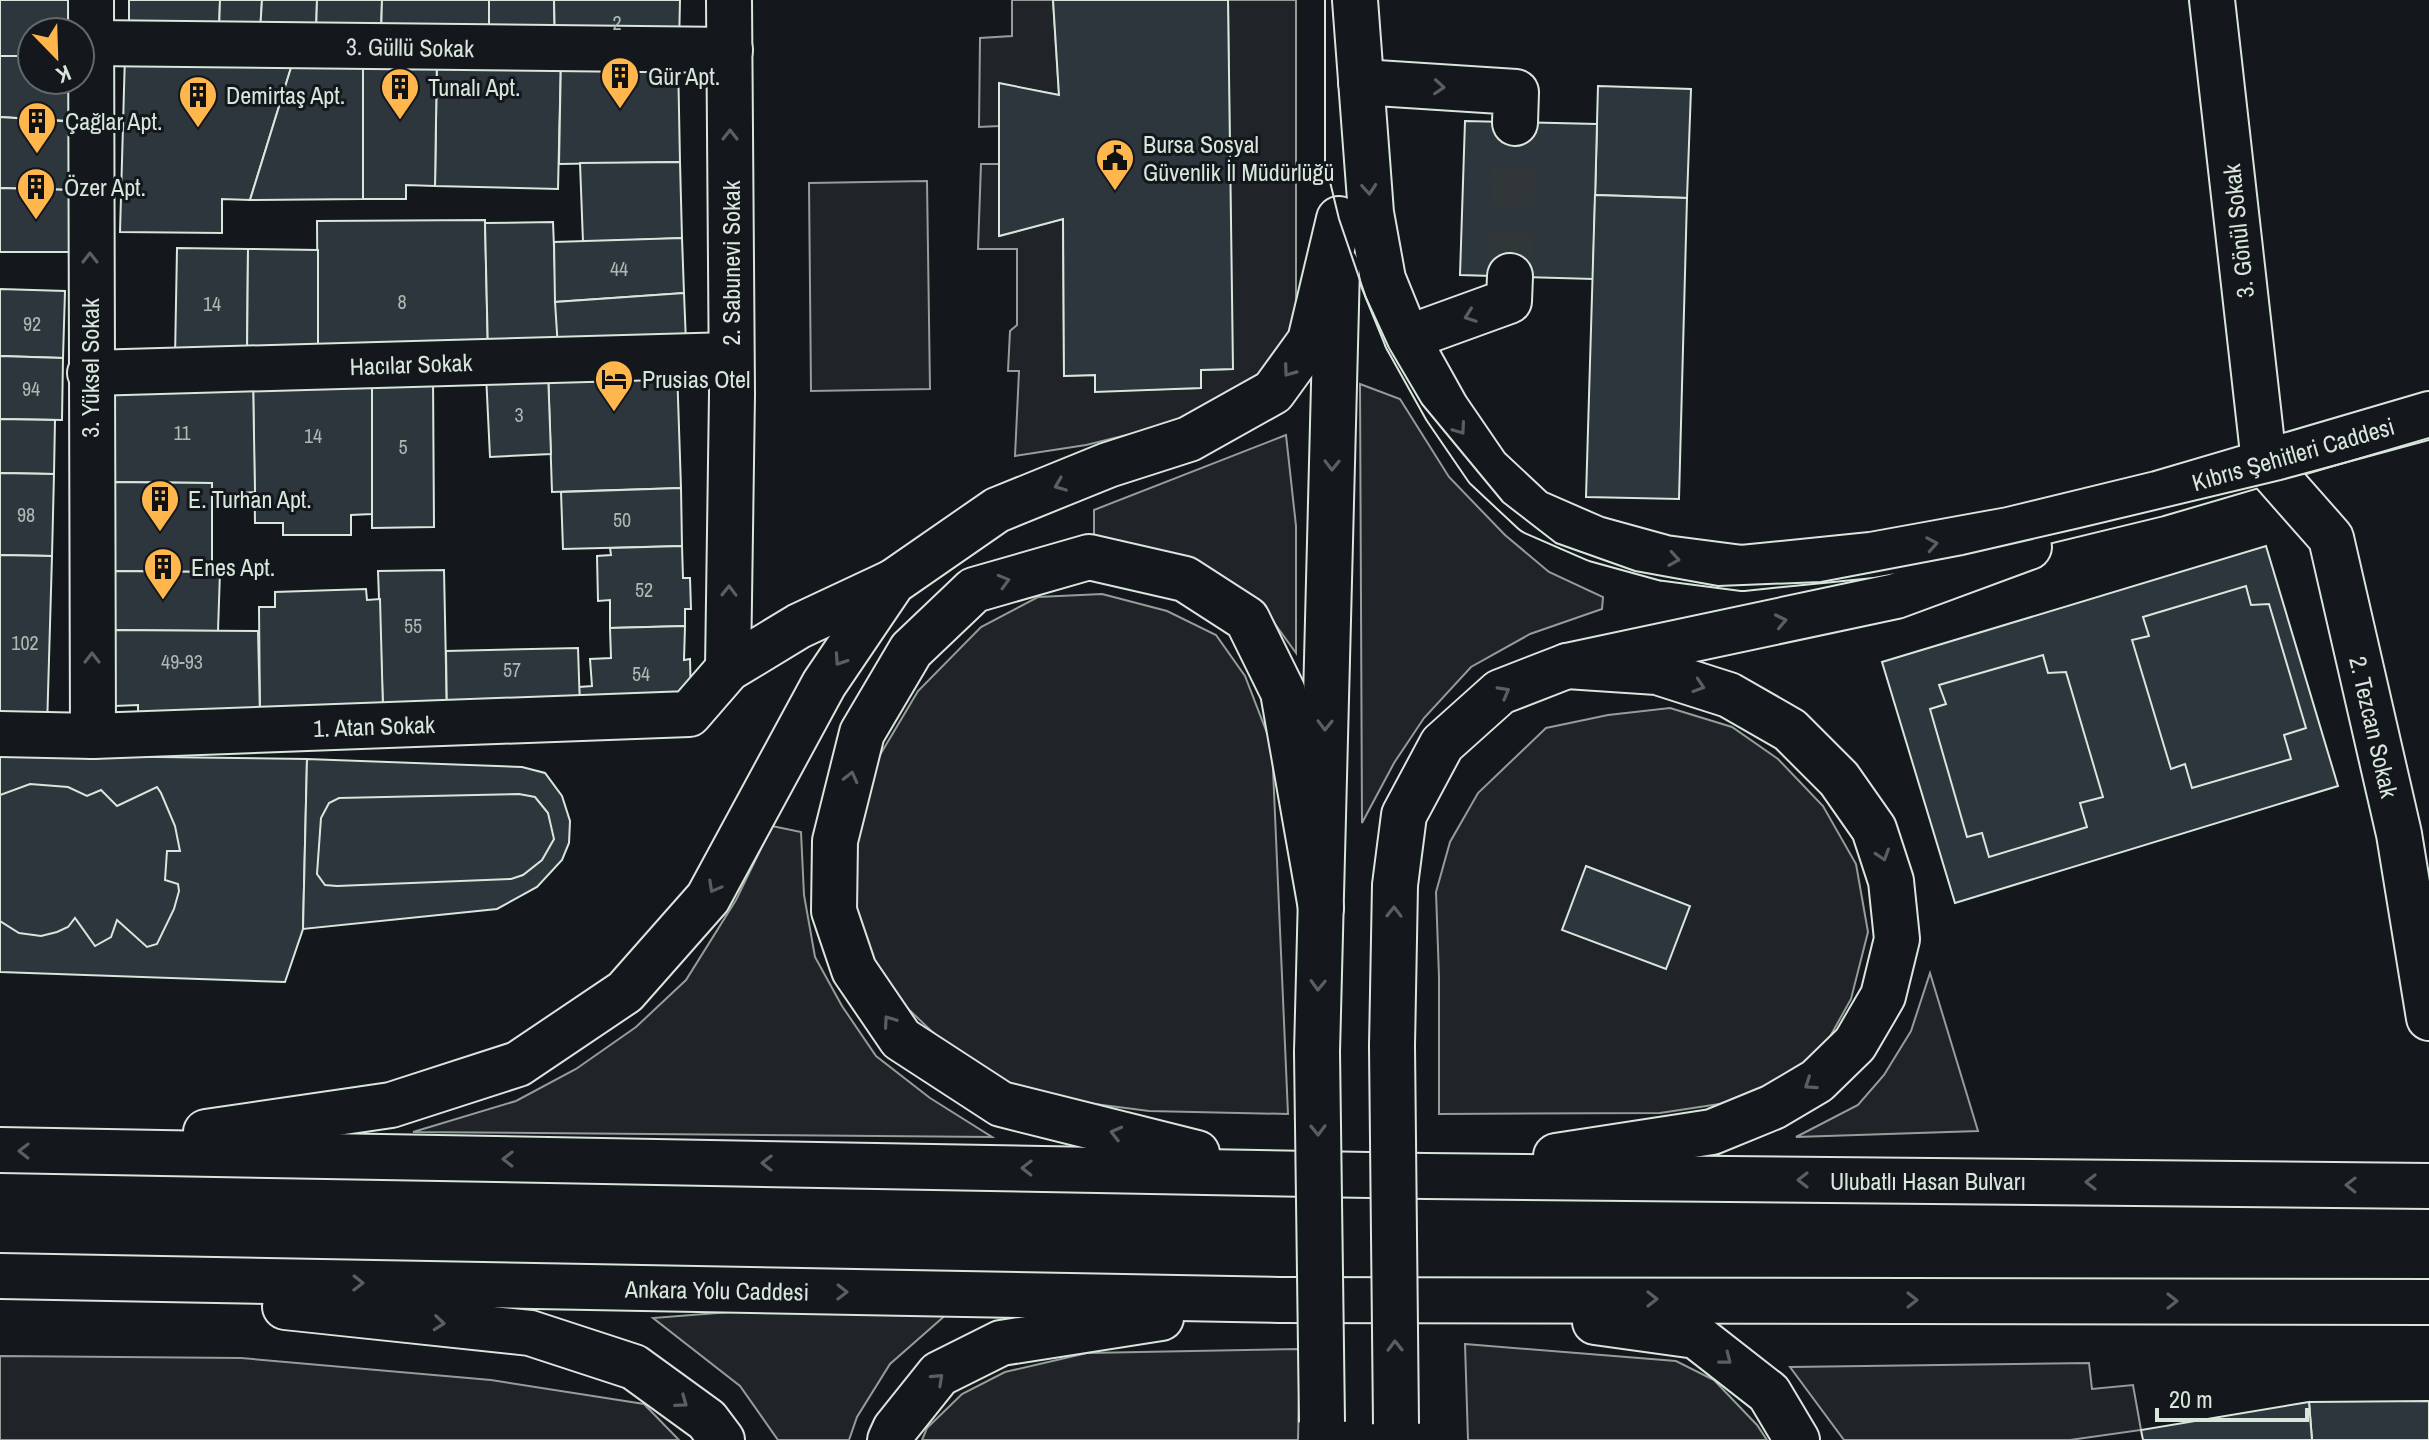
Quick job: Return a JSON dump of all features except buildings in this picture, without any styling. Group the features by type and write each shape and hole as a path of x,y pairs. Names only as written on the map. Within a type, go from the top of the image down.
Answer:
{"main road":[{"name":"2. Sabunevi Sokak","path":"728,669 731,355 729,0"},
{"path":"1322,1434 1317,1052 1344,0"},
{"path":"1355,0 1371,213 1383,279 1407,338 1446,408 1487,468 1534,512 1596,539 1665,558 1742,568 1871,555 2009,530 2157,494"},
{"name":"3. Gönül Sokak","path":"2212,0 2264,462"},
{"name":"3. Güllü Sokak","path":"96,43 730,50"},
{"path":"1361,82 1516,92 1515,123"},
{"name":"3. Yüksel Sokak","path":"91,96 93,736"},
{"path":"76,1151 391,1105 518,1064 625,992 708,898 824,684 893,582 997,510 1108,465 1189,439 1273,392 1310,341 1339,219"},
{"path":"1407,338 1509,301 1510,276"},
{"name":"Hacılar Sokak","path":"90,373 731,355"},
{"name":"Kıbrıs Şehitleri Caddesi","path":"2157,494 2429,414"},
{"name":"2. Tezcan Sokak","path":"2264,462 2331,538 2399,834 2429,1018"},
{"path":"1397,1435 1392,1046 1395,885 1404,815 1442,744 1500,692 1567,666 1896,596 2080,528 2157,494"},
{"path":"1273,1172 1001,1104 901,1039 854,970 834,911 835,841 862,733 911,650 974,590 1089,557 1185,579 1247,619 1283,692 1321,908"},
{"name":"1. Atan Sokak","path":"0,734 93,736 689,714 728,669 799,626 893,582"},
{"path":"0,1150 1426,1176 1712,1132 1773,1107 1817,1081 1855,1044 1883,996 1897,939 1891,881 1874,829 1839,779 1790,730 1729,695 1657,672 1567,666"},
{"name":"Ulubatlı Hasan Bulvarı","path":"1426,1176 2429,1186"},
{"path":"0,1276 530,1333 634,1367 707,1420 722,1440"},
{"name":"Ankara Yolu Caddesi","path":"0,1276 1280,1300 1434,1299"},
{"path":"1434,1299 2429,1302"},
{"path":"1434,1299 1696,1336 1769,1393 1797,1440"},
{"path":"890,1440 895,1429 939,1374 1001,1343 1280,1300"}],"shaded area":[{"path":"1012,0 1053,0 1059,95 999,84 999,126 979,127 980,38 1012,36"},
{"path":"1228,0 1296,0 1296,321 1286,343 1244,398 1143,431 1086,445 1015,456 1019,371 1008,371 1010,331 1017,325 1017,249 978,249 981,164 999,164 1000,236 1063,219 1064,376 1095,375 1095,391 1200,388 1201,370 1232,369"},
{"path":"927,181 930,389 811,391 809,183"},
{"path":"1360,384 1400,399 1449,477 1505,535 1549,572 1603,597 1602,609 1530,634 1471,667 1424,718 1394,763 1362,823"},
{"path":"1286,435 1296,526 1296,653 1272,620 1241,591 1094,538 1094,510"},
{"path":"1102,594 1167,611 1216,635 1245,676 1272,746 1288,1114 1149,1111 1040,1097 965,1063 903,1004 867,955 848,905 854,838 877,760 918,691 981,627 1038,597"},
{"path":"1670,708 1732,727 1778,759 1823,806 1856,864 1868,932 1851,999 1822,1051 1777,1087 1726,1103 1660,1113 1439,1114 1436,892 1450,842 1478,793 1546,728 1608,715"},
{"path":"772,826 801,832 804,895 815,957 842,1006 876,1056 930,1098 992,1137 413,1132 516,1101 576,1069 636,1027 686,980 736,900"},
{"path":"1930,973 1978,1131 1796,1137 1858,1105 1884,1075 1911,1031"},
{"path":"743,1311 948,1313 890,1364 857,1417 849,1440 778,1440 740,1386 653,1318"},
{"path":"1465,1344 1676,1361 1714,1380 1757,1425 1767,1440 1468,1440"},
{"path":"1300,1349 1298,1440 922,1440 927,1428 962,1394 1005,1372 1087,1353"},
{"path":"0,1356 241,1358 491,1380 644,1404 679,1440 0,1440"},
{"path":"2089,1363 2092,1389 2133,1385 2141,1430 2070,1440 1844,1440 1790,1367"}],"tunnel":[{"path":"1510,276 1515,123"}],"tram line":[{"path":"1325,0 1325,161 1339,219 1366,298 1389,348 1422,404 1503,502 1556,543 1635,571 1718,586 1821,582 1963,555 2080,528 2281,480 2429,440"}],"place":[{"name":"Gür Apt.","path":"620,110"},
{"name":"Tunalı Apt.","path":"400,121"},
{"name":"Demirtaş Apt.","path":"198,129"},
{"name":"Çağlar Apt.","path":"37,155"},
{"name":"Bursa Sosyal Güvenlik İl Müdürlüğü","path":"1115,192"},
{"name":"Özer Apt.","path":"36,221"},
{"name":"Prusias Otel","path":"614,413"},
{"name":"E. Turhan Apt.","path":"160,533"},
{"name":"Enes Apt.","path":"163,601"}]}
